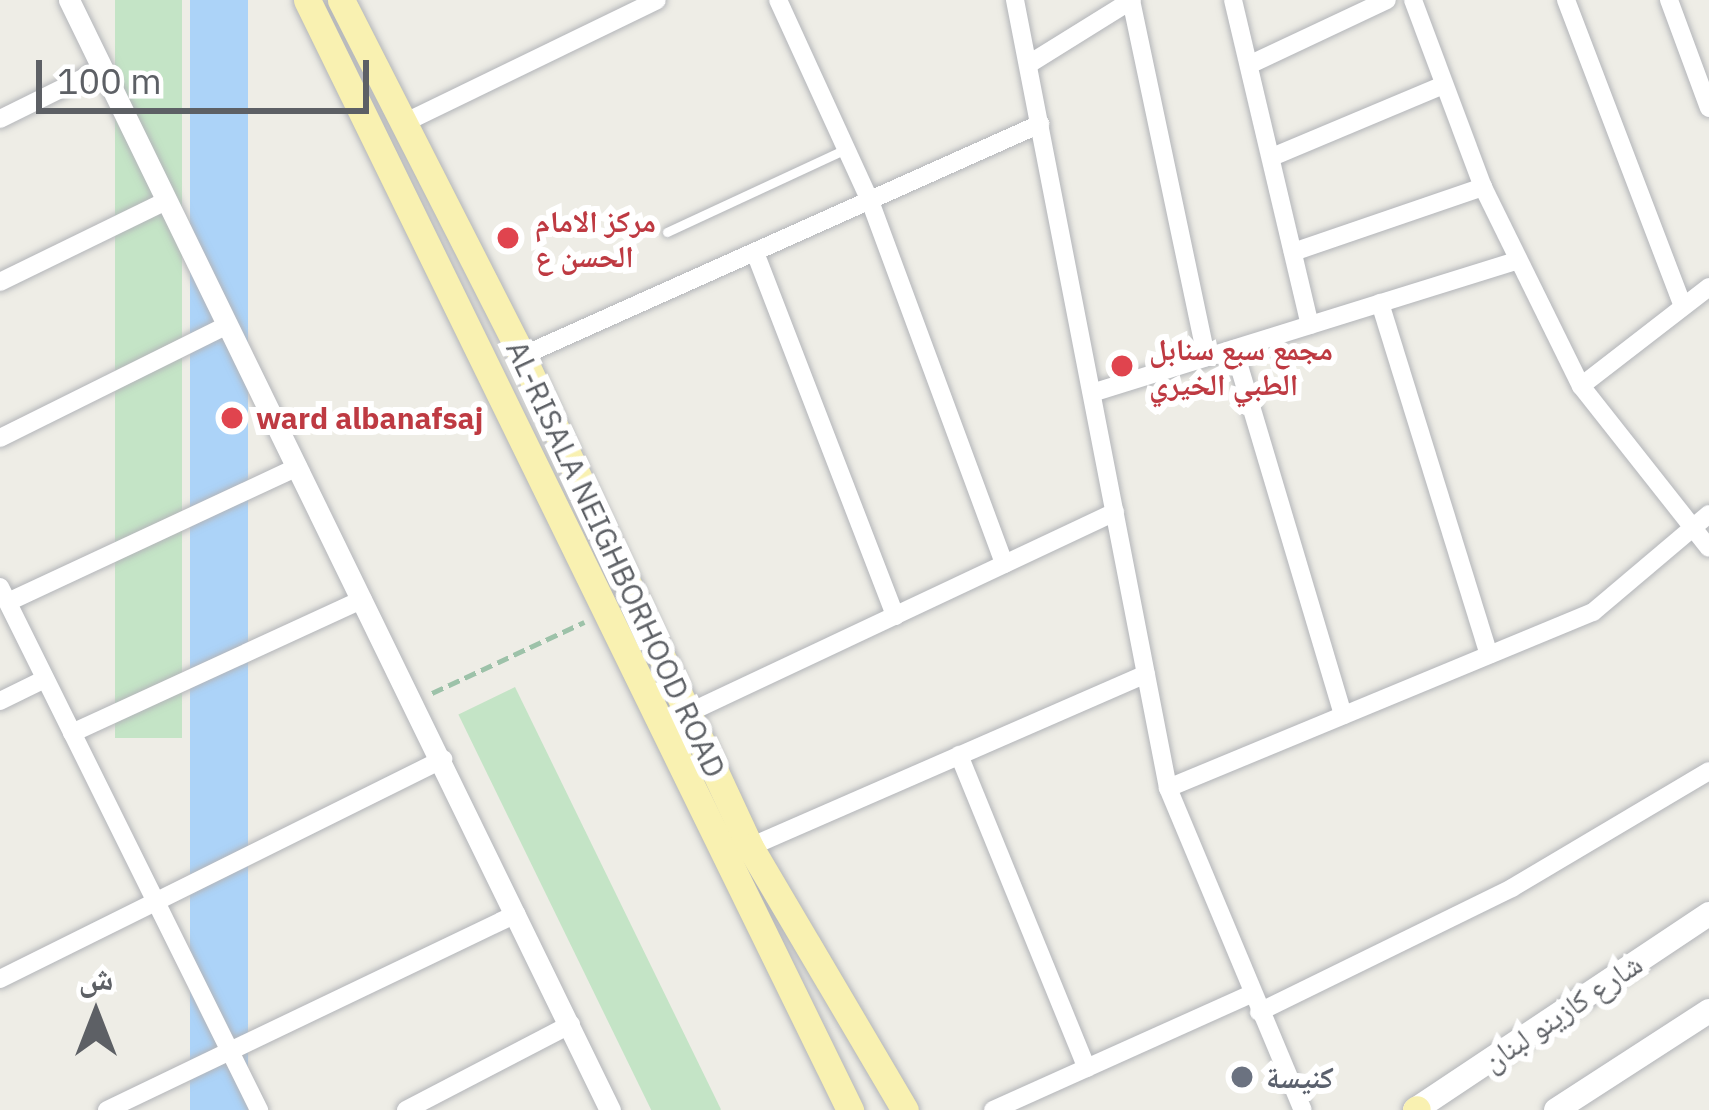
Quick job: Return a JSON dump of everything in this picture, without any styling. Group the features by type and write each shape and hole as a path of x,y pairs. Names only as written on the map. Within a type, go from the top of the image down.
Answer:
{"main road":[{"name":"AL-RISALA NEIGHBORHOOD ROAD","path":"307,0 850,1110"},
{"name":"AL-RISALA NEIGHBORHOOD ROAD","path":"341,0 522,356 750,847 905,1110"},
{"name":"شارع كازينو لبنان","path":"1416,1110 1709,914"},
{"path":"1556,1110 1709,1011"}],"street":[{"path":"69,0 610,1110"},
{"path":"404,123 657,0"},
{"path":"778,0 870,201 1004,564"},
{"path":"1015,0 1168,788 1254,1004 1303,1110"},
{"path":"1029,64 1132,0 1206,357"},
{"path":"1233,0 1310,325"},
{"path":"1251,64 1387,0"},
{"path":"1413,0 1483,187 1581,386 1709,548"},
{"path":"1566,0 1682,306"},
{"path":"1669,0 1709,108"},
{"path":"0,118 101,69"},
{"path":"1272,157 1443,85"},
{"path":"522,356 1040,124"},
{"path":"1293,252 1483,187"},
{"path":"0,282 166,201"},
{"path":"756,255 896,616"},
{"path":"1092,393 1517,261"},
{"path":"1581,386 1709,287"},
{"path":"1380,303 1489,655"},
{"path":"0,438 228,326"},
{"path":"1234,349 1343,716"},
{"path":"259,1110 4,594 298,467"},
{"path":"688,713 1114,512"},
{"path":"1168,788 1593,612 1709,514"},
{"path":"72,733 363,599"},
{"path":"750,847 1146,674"},
{"path":"0,701 46,679"},
{"path":"959,755 1087,1068"},
{"path":"0,979 442,759"},
{"path":"993,1110 1254,1004 1512,888 1709,770"},
{"path":"107,1110 518,914"},
{"path":"406,1110 571,1024"}],"lane":[{"path":"668,232 846,149"}],"path":[{"path":"414,702 578,624"}],"green space":[{"path":"115,0 182,0 182,738 115,738"},
{"path":"515,687 721,1109 651,1110 458,715"}],"water":[{"path":"190,0 248,0 248,1110 190,1110"}],"place":[{"name":"مركز الامام الحسن ع","path":"508,238"},
{"name":"مجمع سبع سنابل الطبي الخيري","path":"1122,366"},
{"name":"ward albanafsaj","path":"232,418"},
{"name":"كنيسة","path":"1242,1077"}]}
